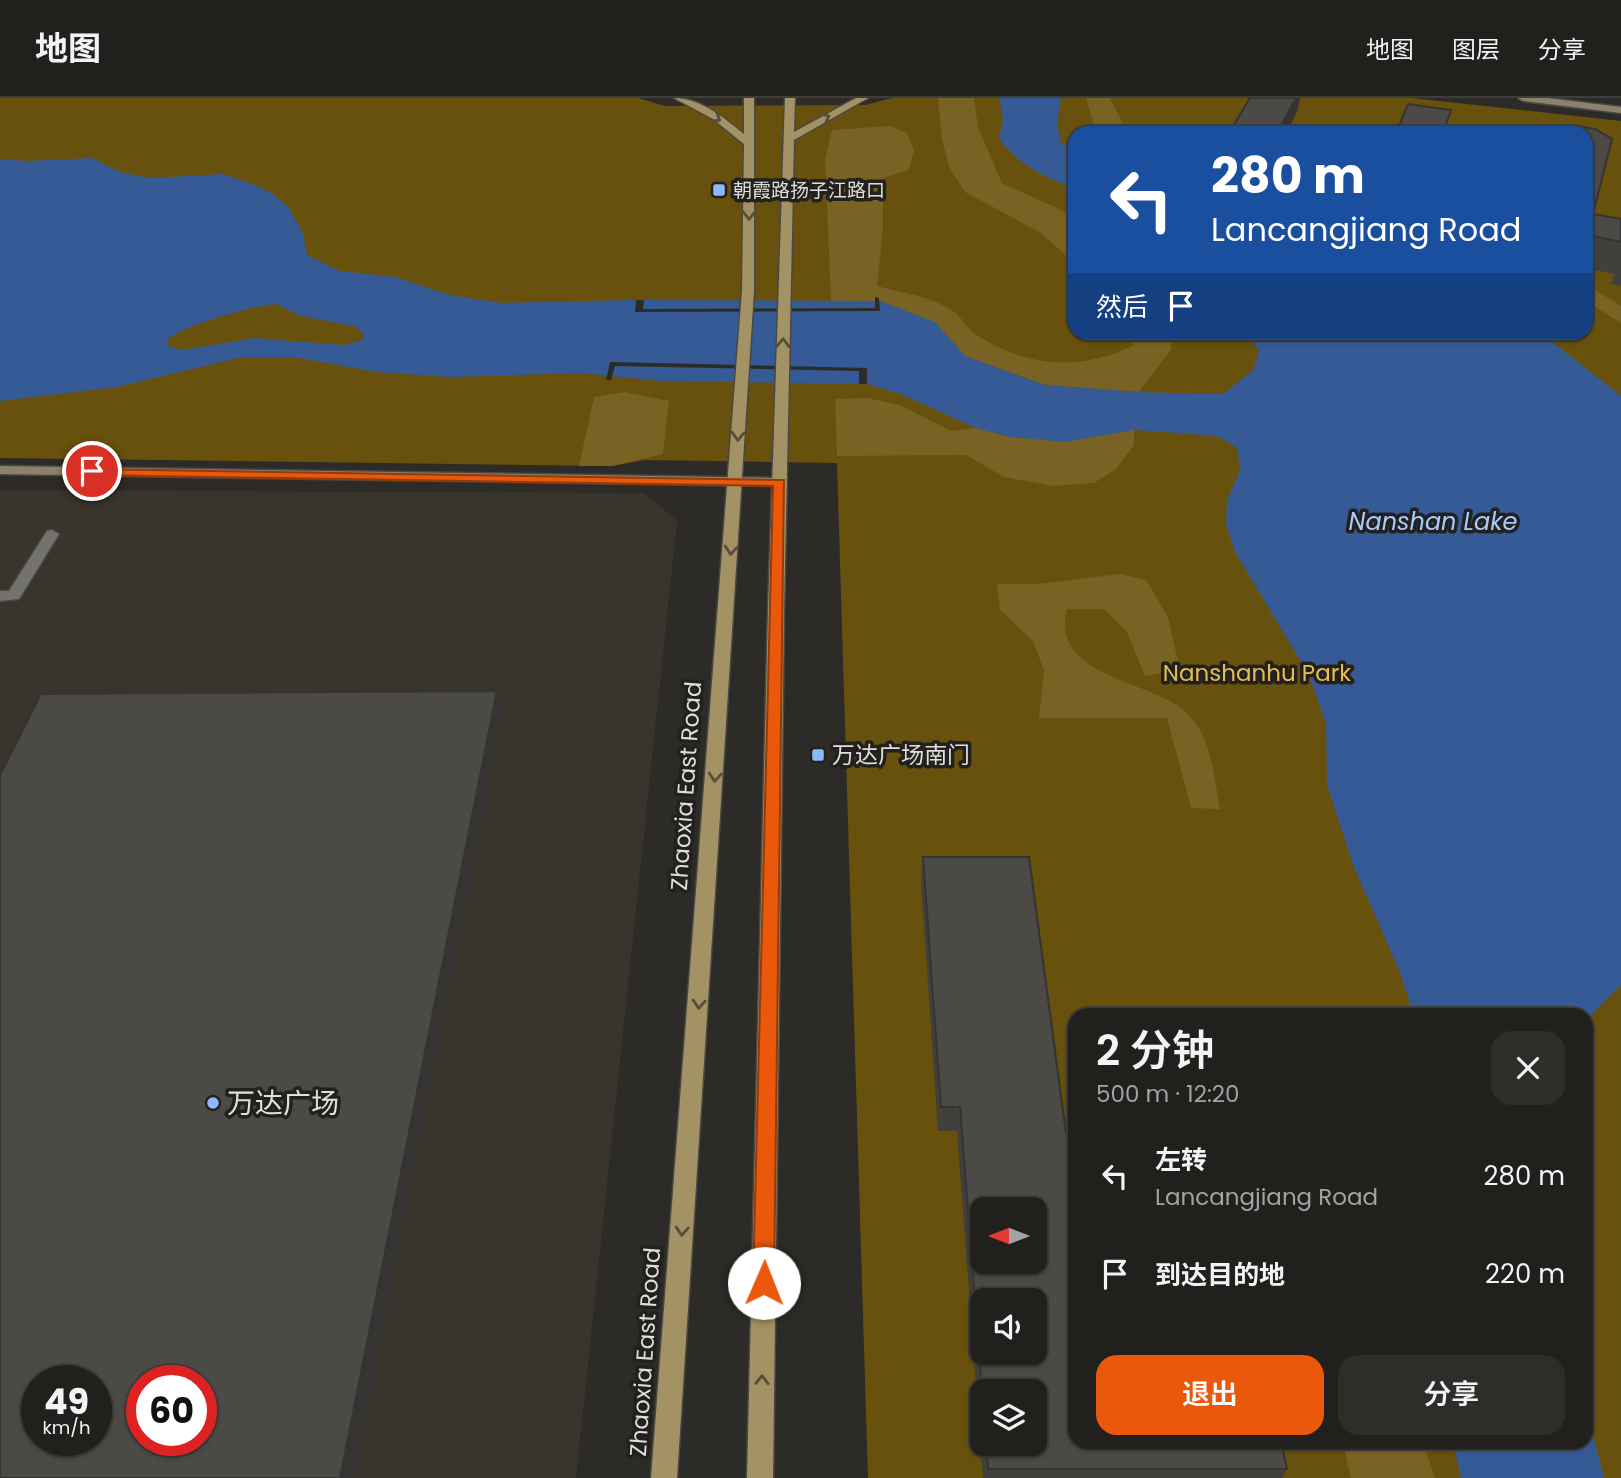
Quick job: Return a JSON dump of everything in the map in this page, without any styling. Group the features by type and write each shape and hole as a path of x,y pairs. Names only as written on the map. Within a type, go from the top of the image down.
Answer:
{"main road":[{"path":"679,98 717,117 749,143"},
{"name":"Zhaoxia East Road","path":"664,1478 748,291 749,98"},
{"path":"760,1478 779,482 790,98"},
{"path":"789,139 863,98"}],"street":[{"path":"1523,98 1621,110"},
{"path":"0,470 779,482"},
{"path":"0,596 14,596 52,534"},
{"path":"761,1449 772,1478"}],"shaded area":[{"path":"938,98 974,98 978,127 1002,183 1068,213 1068,258 1041,233 965,192 949,167 942,139"},
{"path":"1086,98 1110,98 1124,126 1094,126"},
{"path":"890,126 907,133 914,150 909,170 883,178 883,229 877,286 926,298 944,306 956,313 975,334 994,345 1033,359 1073,362 1094,359 1134,345 1132,340 1171,340 1171,350 1139,392 1045,385 965,356 935,322 875,301 831,301 825,159 832,130"},
{"path":"1593,288 1621,306 1621,323 1593,305"},
{"path":"625,392 669,401 663,454 612,466 579,466 594,397"},
{"path":"867,398 900,405 951,431 976,428 1011,437 1134,430 1134,445 1116,469 1094,483 1053,486 1004,477 966,455 837,456 835,399"},
{"path":"0,490 644,493 677,521 576,1478 0,1478"},
{"path":"1120,574 1146,580 1168,617 1180,670 1145,676 1127,632 1104,609 1067,609 1065,631 1072,648 1103,672 1164,698 1191,717 1205,740 1220,809 1191,808 1167,718 1039,718 1044,670 1033,641 1000,610 997,584 1038,584"},
{"path":"1345,1449 1425,1449 1435,1478 1351,1478"}],"green space":[{"name":"Nanshanhu Park","path":"0,98 638,98 665,106 865,105 892,98 1412,98 1621,121 1621,1478 868,1478 837,463 645,460 612,466 0,458"}],"water":[{"path":"999,98 1061,98 1057,123 1061,143 1068,147 1068,186 1032,169 1006,147 999,138 1003,118"},
{"name":"Nanshan Lake","path":"92,158 120,172 149,178 223,174 273,194 289,208 303,234 307,255 340,271 395,277 449,295 502,303 636,300 880,301 935,322 965,356 1045,385 1139,392 1223,394 1253,370 1259,351 1252,340 1550,340 1621,396 1621,985 1593,1013 1593,1008 1409,1008 1399,970 1353,865 1327,785 1326,724 1309,675 1235,552 1226,525 1227,500 1240,470 1237,448 1219,437 1134,430 1066,442 1011,437 976,428 898,393 867,384 661,381 581,373 450,377 376,372 293,357 242,357 117,387 0,401 0,159 26,161","holes":["277,304 301,316 357,327 364,335 362,340 344,345 254,338 183,350 169,347 167,340 203,322"]},
{"path":"1593,1436 1604,1478 1461,1478 1455,1449 1593,1449"}],"pier":[{"path":"875,297 879,298 880,311 635,312 636,300 644,300 643,309 875,308"},
{"path":"610,362 867,368 867,384 859,384 859,371 615,366 611,380 606,380"}],"building":[{"path":"1250,98 1296,98 1281,126 1233,126"},
{"path":"1408,104 1451,110 1445,126 1399,126"},
{"path":"1593,129 1612,139 1593,214"},
{"path":"1593,214 1621,219 1621,242 1593,236"},
{"name":"万达广场","path":"497,691 340,1478 0,1478 0,775 41,694"},
{"path":"923,857 1029,857 1068,1133 1068,1449 1283,1449 1287,1469 988,1469 987,1456 1047,1456 1047,1379 981,1379 980,1365 1047,1365 1047,1288 974,1288 973,1274 1047,1274 1047,1197 970,1197 970,1236 960,1107 941,1107"}],"place":[{"name":"朝霞路扬子江路口","path":"719,190"},
{"name":"万达广场南门","path":"818,755"},
{"name":"万达广场","path":"213,1103"}],"route":[{"path":"92,471 779,482 764,1283"}]}
